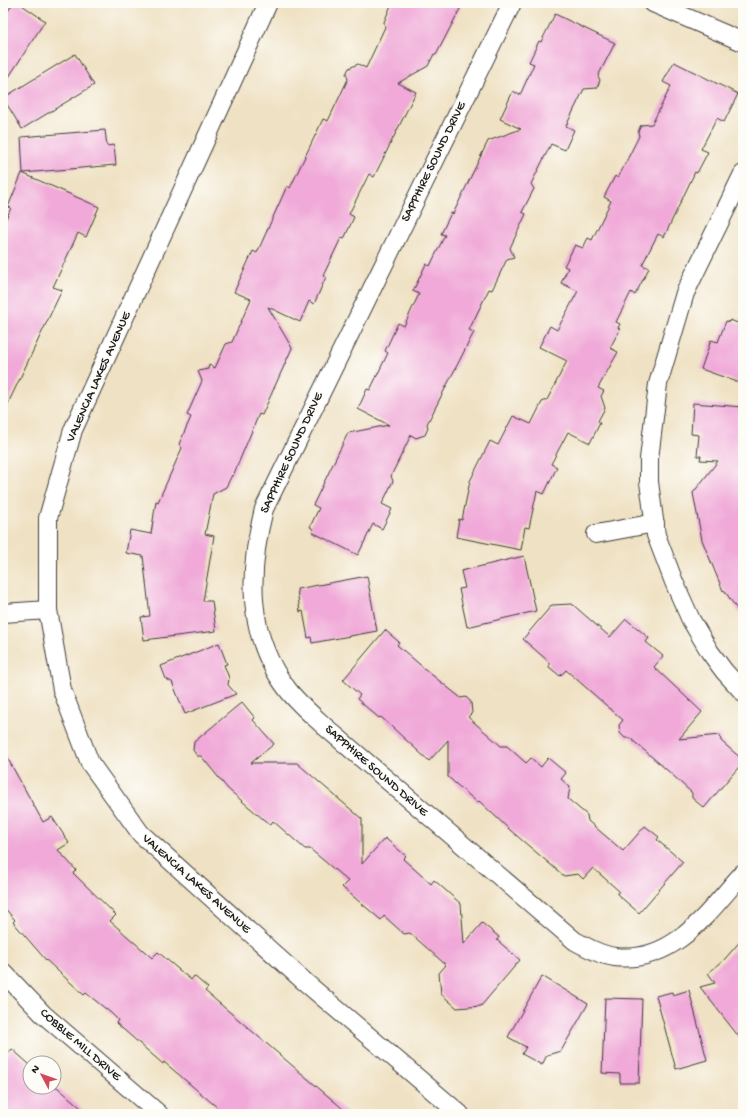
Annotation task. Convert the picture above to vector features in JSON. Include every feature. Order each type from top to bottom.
[{"type":"street","name":"VALENCIA LAKES AVENUE","points":[[268,3],[73,430],[48,518],[48,610],[62,690],[90,763],[141,834],[304,982],[460,1114]]},
{"type":"street","name":"SAPPHIRE SOUND DRIVE","points":[[512,3],[264,509],[253,564],[252,590],[263,643],[274,668],[288,690],[323,725],[575,941],[593,950],[615,957],[635,957],[653,953],[675,943],[697,925],[743,873]]},
{"type":"street","points":[[652,3],[743,42]]},
{"type":"street","points":[[743,174],[685,293],[658,384],[649,459],[649,482],[656,535],[691,620],[724,672],[743,692]]},
{"type":"street","points":[[596,534],[655,523]]},
{"type":"street","points":[[3,613],[48,610]]},
{"type":"street","name":"COBBLE MILL DRIVE","points":[[3,972],[43,1014],[159,1114]]},
{"type":"building","points":[[13,3],[19,3],[45,21],[3,86],[3,19]]},
{"type":"building","points":[[392,3],[463,3],[436,55],[434,54],[428,66],[398,83],[416,92],[374,177],[369,174],[349,214],[354,217],[344,239],[341,238],[323,276],[326,277],[314,304],[309,301],[300,322],[268,307],[292,348],[262,415],[259,414],[233,476],[232,475],[226,487],[213,494],[205,534],[214,536],[203,601],[212,601],[216,631],[144,640],[141,617],[150,616],[143,556],[126,553],[130,530],[151,534],[156,501],[158,502],[182,448],[179,444],[191,417],[187,415],[202,381],[198,371],[208,369],[209,365],[215,368],[226,344],[232,342],[251,299],[234,292],[253,251],[257,253],[287,186],[290,188],[323,119],[328,121],[348,79],[346,74],[349,68],[358,64],[366,68],[385,27],[384,22]]},
{"type":"building","points":[[555,14],[615,43],[598,76],[600,80],[597,88],[584,89],[566,126],[574,130],[565,150],[551,144],[531,184],[534,189],[522,212],[526,214],[510,248],[514,257],[507,259],[492,290],[489,289],[469,330],[474,332],[427,424],[428,428],[425,435],[416,438],[411,435],[391,476],[393,481],[382,504],[392,509],[382,529],[373,524],[358,555],[312,532],[313,529],[310,527],[319,508],[313,505],[348,433],[389,425],[358,409],[367,389],[370,390],[388,353],[385,351],[398,323],[404,326],[419,294],[413,291],[426,264],[430,266],[445,235],[441,234],[451,213],[453,214],[488,141],[521,129],[500,119],[513,91],[520,95],[534,64],[529,62],[539,41],[541,42]]},
{"type":"building","points":[[75,54],[94,85],[22,129],[3,98]]},
{"type":"building","points":[[674,62],[738,94],[724,122],[717,118],[701,149],[708,152],[697,173],[695,172],[664,237],[658,234],[642,265],[649,268],[635,295],[631,292],[616,322],[620,324],[618,328],[620,329],[610,348],[618,352],[598,388],[604,391],[601,396],[605,408],[598,421],[600,423],[590,443],[568,432],[551,464],[557,467],[544,494],[537,491],[529,528],[525,527],[521,550],[456,537],[459,519],[462,520],[470,481],[490,441],[498,445],[513,416],[531,424],[542,402],[547,400],[567,361],[539,347],[550,326],[557,330],[578,291],[561,283],[568,268],[564,266],[575,245],[583,248],[588,238],[592,240],[611,201],[604,197],[615,176],[618,178],[639,136],[638,132],[641,125],[652,124],[671,86],[663,82]]},
{"type":"building","points":[[105,130],[107,146],[114,145],[116,165],[23,173],[21,137]]},
{"type":"building","points":[[22,173],[99,207],[86,237],[78,233],[53,287],[62,290],[3,414],[3,225],[11,208],[8,207]]},
{"type":"building","points":[[730,320],[743,325],[743,384],[701,369],[711,340],[718,342],[726,321],[729,322]]},
{"type":"building","points":[[693,403],[743,407],[743,618],[724,590],[723,591],[702,540],[693,493],[718,461],[700,460],[701,456],[697,456],[699,435],[691,434]]},
{"type":"building","points":[[524,556],[536,611],[467,627],[459,589],[465,588],[461,571]]},
{"type":"building","points":[[367,576],[377,631],[312,643],[311,637],[308,638],[303,611],[300,612],[297,589]]},
{"type":"building","points":[[572,604],[610,637],[626,619],[649,638],[646,642],[663,656],[654,667],[702,712],[679,739],[720,735],[721,741],[743,760],[743,762],[704,808],[692,798],[692,793],[667,770],[630,738],[625,738],[620,733],[619,725],[623,720],[566,670],[560,676],[549,667],[549,662],[523,639],[552,605]]},
{"type":"building","points":[[385,630],[399,642],[397,645],[432,675],[461,698],[466,697],[471,702],[472,713],[468,717],[501,746],[507,746],[526,763],[531,758],[541,767],[548,758],[566,773],[561,779],[570,787],[568,799],[587,815],[588,821],[623,851],[645,826],[659,837],[657,840],[683,862],[639,913],[617,894],[619,891],[593,868],[583,879],[578,874],[564,876],[510,830],[479,801],[478,803],[448,777],[448,740],[429,761],[381,717],[379,718],[357,699],[360,695],[343,680]]},
{"type":"building","points":[[219,643],[227,664],[224,665],[229,678],[228,685],[236,694],[185,714],[172,682],[166,679],[161,666]]},
{"type":"building","points":[[242,702],[255,718],[253,720],[274,744],[251,763],[297,763],[362,819],[362,864],[385,838],[406,856],[403,859],[431,884],[434,880],[461,904],[464,944],[482,923],[499,937],[497,940],[520,960],[481,1006],[457,1008],[441,994],[439,973],[446,965],[410,933],[404,934],[384,916],[381,920],[342,887],[348,881],[310,849],[305,849],[273,821],[270,825],[228,789],[201,756],[197,756],[193,750],[194,742]]},
{"type":"building","points":[[3,750],[43,822],[52,817],[69,843],[58,850],[76,870],[73,873],[116,915],[110,921],[152,958],[158,952],[191,980],[194,976],[208,988],[205,991],[349,1114],[225,1114],[164,1062],[163,1064],[116,1023],[118,1020],[111,1013],[86,993],[84,995],[45,959],[13,922],[15,920],[3,906]]},
{"type":"building","points":[[743,938],[743,1042],[700,987],[715,983],[708,973],[723,961]]},
{"type":"building","points":[[542,976],[588,1004],[561,1051],[547,1055],[542,1065],[522,1054],[526,1047],[508,1037]]},
{"type":"building","points":[[689,990],[707,1060],[676,1069],[656,996],[672,992],[673,995]]},
{"type":"building","points":[[605,998],[642,999],[639,1083],[620,1083],[620,1074],[602,1073]]},
{"type":"building","points":[[12,1049],[22,1058],[22,1095],[62,1095],[62,1091],[88,1114],[3,1114],[3,1060]]}]
